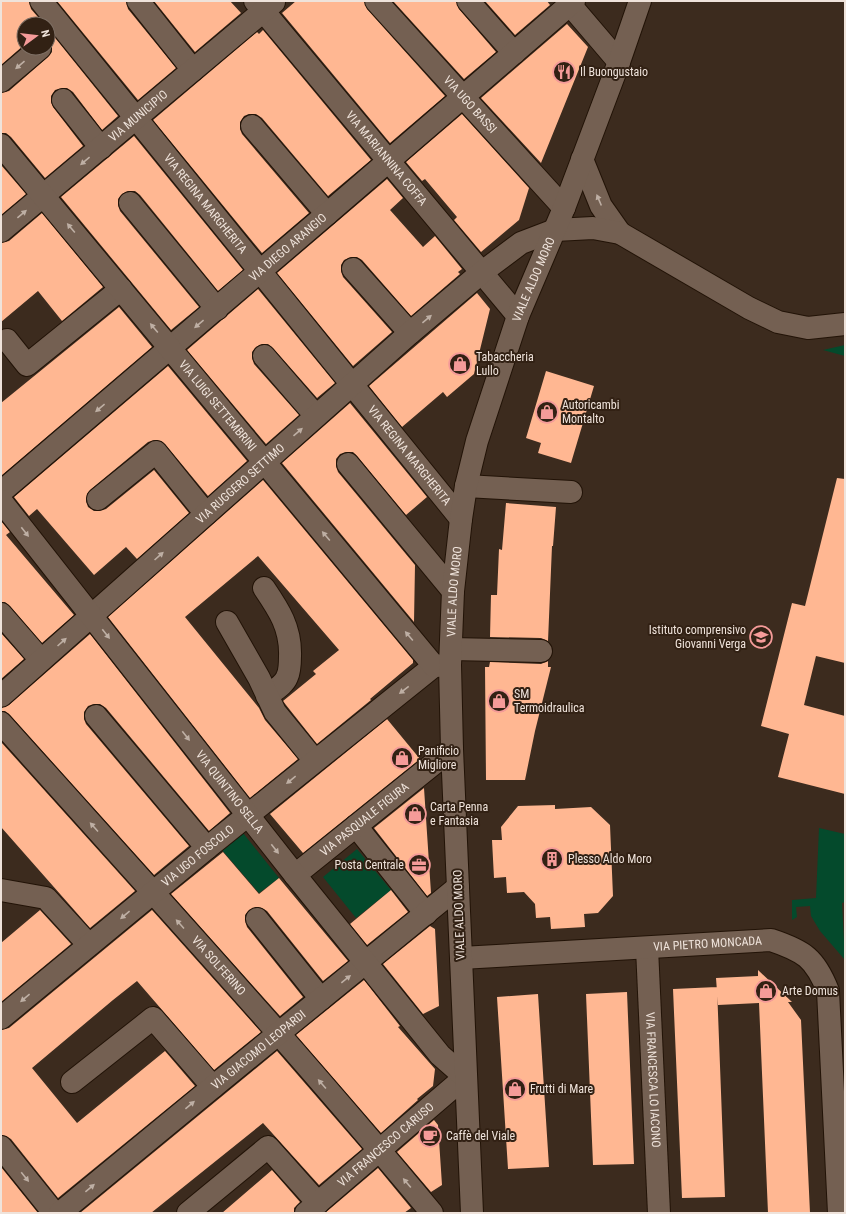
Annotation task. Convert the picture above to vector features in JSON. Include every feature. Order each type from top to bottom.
[{"type":"street","name":"VIA REGINA MARGHERITA","points":[[41,1],[47,16]]},
{"type":"street","points":[[138,1],[193,70]]},
{"type":"street","name":"VIA UGO BASSI","points":[[376,1],[564,208]]},
{"type":"street","points":[[468,1],[514,53]]},
{"type":"street","name":"VIALE ALDO MORO","points":[[472,1213],[452,749],[445,660],[461,519],[466,486],[477,441],[518,316],[564,208],[620,62],[640,1]]},
{"type":"street","points":[[570,2],[620,62]]},
{"type":"street","name":"VIA DIEGO ARANGIO","points":[[1,492],[389,161],[514,53],[570,2]]},
{"type":"street","name":"VIA MUNICIPIO","points":[[1,231],[193,70],[264,4]]},
{"type":"street","name":"VIA MARIANNINA COFFA","points":[[264,4],[389,161],[518,316]]},
{"type":"street","name":"VIA REGINA MARGHERITA","points":[[56,36],[137,118],[461,519]]},
{"type":"street","points":[[1,81],[31,56]]},
{"type":"street","points":[[63,100],[101,148]]},
{"type":"street","points":[[252,126],[327,214]]},
{"type":"street","name":"VIA LUIGI SETTEMBRINI","points":[[1,145],[265,461],[445,660]]},
{"type":"street","points":[[582,159],[601,206],[620,233],[749,308],[778,322],[808,328],[845,324]]},
{"type":"street","points":[[130,203],[217,309]]},
{"type":"street","name":"VIA RUGGERO SETTIMO","points":[[1,696],[352,384],[481,273],[522,243],[555,230],[593,228],[620,233]]},
{"type":"street","points":[[353,269],[410,333]]},
{"type":"street","points":[[7,340],[27,365],[121,289]]},
{"type":"street","points":[[264,356],[316,416]]},
{"type":"street","points":[[98,499],[156,452],[206,514]]},
{"type":"street","points":[[348,464],[453,591]]},
{"type":"street","points":[[466,486],[571,492]]},
{"type":"street","name":"VIA QUINTINO SELLA","points":[[1,501],[295,875],[440,1055],[465,1077]]},
{"type":"street","points":[[264,588],[275,604],[287,628],[290,644],[288,677],[281,685],[267,696]]},
{"type":"street","points":[[1,614],[41,660]]},
{"type":"street","points":[[227,622],[259,678],[275,712],[314,761]]},
{"type":"street","points":[[445,660],[541,651]]},
{"type":"street","name":"VIA UGO FOSCOLO","points":[[1,1018],[314,761],[445,660]]},
{"type":"street","points":[[96,716],[207,848]]},
{"type":"street","name":"VIA SOLFERINO","points":[[1,723],[278,1034],[432,1213]]},
{"type":"street","name":"VIA PASQUALE FIGURA","points":[[295,875],[452,749]]},
{"type":"street","points":[[356,826],[426,914]]},
{"type":"street","name":"VIA GIACOMO LEOPARDI","points":[[60,1213],[458,887]]},
{"type":"street","points":[[1,890],[46,898],[89,945]]},
{"type":"street","points":[[257,919],[321,999]]},
{"type":"street","name":"VIA PIETRO MONCADA","points":[[461,958],[771,940],[792,947],[809,958],[822,976],[837,990],[841,1169],[839,1213]]},
{"type":"street","name":"VIA FRANCESCA LO IACONO","points":[[647,948],[659,1213]]},
{"type":"street","points":[[72,1082],[153,1018],[213,1087]]},
{"type":"street","name":"VIA FRANCESCO CARUSO","points":[[312,1208],[465,1077]]},
{"type":"street","points":[[1,1147],[54,1213]]},
{"type":"street","points":[[188,1213],[268,1147],[312,1208]]},
{"type":"green space","points":[[845,345],[845,356],[823,350]]},
{"type":"green space","points":[[819,828],[845,834],[845,902],[842,903],[845,960],[820,931],[811,916],[810,906],[796,907],[797,917],[792,920],[792,900],[816,898]]},
{"type":"green space","points":[[243,833],[279,878],[259,893],[222,850]]},
{"type":"green space","points":[[357,849],[391,890],[356,918],[323,877]]},
{"type":"building","points":[[1,1],[29,1],[31,9],[37,16],[16,16],[16,52],[1,65]]},
{"type":"building","points":[[57,1],[126,1],[128,9],[176,68],[138,100]]},
{"type":"building","points":[[154,1],[230,1],[241,13],[195,52]]},
{"type":"building","points":[[296,1],[364,1],[367,9],[445,96],[390,143],[282,13]]},
{"type":"building","points":[[393,1],[456,1],[459,9],[496,52],[464,79]]},
{"type":"building","points":[[485,1],[547,1],[550,5],[515,35]]},
{"type":"building","points":[[567,24],[588,47],[541,163],[481,98]]},
{"type":"building","points":[[263,30],[371,160],[328,196],[262,118],[256,114],[244,116],[240,122],[242,134],[309,213],[262,253],[153,120],[257,32],[259,34]]},
{"type":"building","points":[[56,39],[118,116],[102,130],[73,92],[67,88],[55,90],[51,96],[53,107],[83,146],[45,178],[11,137],[6,133],[1,133],[1,93],[9,91],[48,57],[56,56]]},
{"type":"building","points":[[462,114],[529,188],[519,220],[481,252],[454,220],[457,217],[425,179],[422,181],[406,162]]},
{"type":"building","points":[[134,136],[243,270],[218,291],[140,195],[135,191],[128,191],[122,194],[118,199],[120,211],[199,307],[171,330],[61,197]]},
{"type":"building","points":[[1,165],[26,194],[1,215]]},
{"type":"building","points":[[387,179],[403,198],[390,210],[423,247],[435,236],[462,269],[458,272],[460,274],[411,316],[362,260],[357,257],[351,257],[344,260],[341,265],[343,277],[392,332],[353,366],[277,273]]},
{"type":"building","points":[[42,213],[103,287],[62,321],[38,291],[1,322],[1,243],[9,241]]},
{"type":"building","points":[[258,289],[335,383],[317,398],[273,348],[268,344],[262,344],[256,347],[252,352],[254,364],[299,415],[266,444],[187,350]]},
{"type":"building","points":[[477,293],[490,309],[474,374],[447,397],[443,392],[402,427],[369,386]]},
{"type":"building","points":[[119,307],[152,347],[1,476],[1,403]]},
{"type":"building","points":[[168,366],[247,461],[208,496],[165,444],[161,441],[154,440],[148,442],[90,490],[87,494],[86,501],[88,507],[94,511],[106,509],[154,470],[189,513],[137,559],[126,547],[94,575],[37,509],[29,516],[14,497]]},
{"type":"building","points":[[546,371],[594,386],[571,463],[538,453],[541,443],[526,438]]},
{"type":"building","points":[[350,403],[427,497],[406,515],[353,452],[340,454],[336,459],[338,472],[415,565],[414,622],[282,463]]},
{"type":"building","points":[[837,478],[845,479],[845,663],[816,656],[804,705],[845,716],[845,794],[778,777],[789,734],[761,726],[792,603],[805,606]]},
{"type":"building","points":[[263,480],[413,660],[413,663],[317,744],[283,701],[316,674],[313,671],[339,650],[258,556],[185,617],[259,708],[265,720],[298,759],[250,798],[108,617]]},
{"type":"building","points":[[506,503],[556,507],[552,546],[548,641],[541,638],[490,637],[491,595],[497,595],[499,549],[502,550]]},
{"type":"building","points":[[1,521],[10,532],[6,535],[74,615],[42,643],[10,606],[5,602],[1,602]]},
{"type":"building","points":[[1,633],[24,659],[1,679]]},
{"type":"building","points":[[90,634],[230,813],[209,831],[106,708],[100,704],[88,706],[84,712],[86,724],[189,846],[154,875],[10,715],[5,711],[1,711],[1,708],[9,705]]},
{"type":"building","points":[[548,661],[548,667],[551,667],[535,731],[525,780],[486,780],[485,667],[489,667],[490,662],[541,664]]},
{"type":"building","points":[[387,719],[420,759],[303,853],[270,814]]},
{"type":"building","points":[[1,742],[135,891],[90,928],[1,827]]},
{"type":"building","points":[[424,788],[431,893],[427,896],[374,828]]},
{"type":"building","name":"Plesso Aldo Moro","points":[[555,805],[555,809],[591,807],[610,825],[613,896],[598,913],[584,914],[585,927],[551,929],[550,917],[536,918],[535,904],[524,892],[507,893],[506,877],[494,878],[492,840],[502,840],[501,827],[518,806]]},
{"type":"building","points":[[223,852],[259,894],[279,878],[348,961],[323,981],[267,911],[256,907],[249,910],[245,915],[247,927],[303,997],[280,1016],[171,894]]},
{"type":"building","points":[[391,890],[408,912],[367,945],[350,924]]},
{"type":"building","points":[[40,910],[71,944],[1,1002],[1,943]]},
{"type":"building","points":[[152,910],[261,1032],[214,1070],[137,981],[113,1000],[32,1068],[77,1123],[165,1051],[195,1086],[58,1198],[11,1139],[1,1135],[1,1030],[9,1028]]},
{"type":"building","points":[[430,926],[435,929],[439,1006],[423,1014],[383,964]]},
{"type":"building","points":[[758,970],[792,1002],[788,1002],[801,1020],[810,1213],[768,1213],[759,1003],[718,1005],[716,978],[758,976]]},
{"type":"building","points":[[364,980],[400,1026],[398,1027],[435,1069],[433,1086],[381,1133],[296,1035]]},
{"type":"building","points":[[717,987],[725,1197],[682,1198],[673,989]]},
{"type":"building","points":[[627,992],[634,1164],[593,1165],[586,994]]},
{"type":"building","points":[[538,994],[549,1167],[508,1169],[497,997]]},
{"type":"building","points":[[277,1051],[362,1149],[319,1185],[263,1123],[151,1213],[80,1213]]},
{"type":"building","points":[[434,1120],[438,1125],[442,1185],[431,1192],[397,1152]]},
{"type":"building","points":[[1,1167],[38,1213],[1,1213]]},
{"type":"building","points":[[378,1168],[411,1208],[404,1213],[325,1213]]},
{"type":"building","points":[[272,1170],[300,1202],[294,1208],[294,1213],[222,1213]]},
{"type":"place","name":"Il Buongustaio","points":[[564,72]]},
{"type":"place","name":"Tabaccheria Lullo","points":[[460,364]]},
{"type":"place","name":"Autoricambi Montalto","points":[[547,412]]},
{"type":"place","name":"Istituto comprensivo Giovanni Verga","points":[[761,637]]},
{"type":"place","name":"SM Termoidraulica","points":[[499,701]]},
{"type":"place","name":"Panificio Migliore","points":[[402,758]]},
{"type":"place","name":"Carta Penna e Fantasia","points":[[415,814]]},
{"type":"place","name":"Plesso Aldo Moro","points":[[552,859]]},
{"type":"place","name":"Posta Centrale","points":[[419,865]]},
{"type":"place","name":"Arte Domus","points":[[766,991]]},
{"type":"place","name":"Frutti di Mare","points":[[515,1089]]},
{"type":"place","name":"Caffè del Viale","points":[[430,1136]]}]
